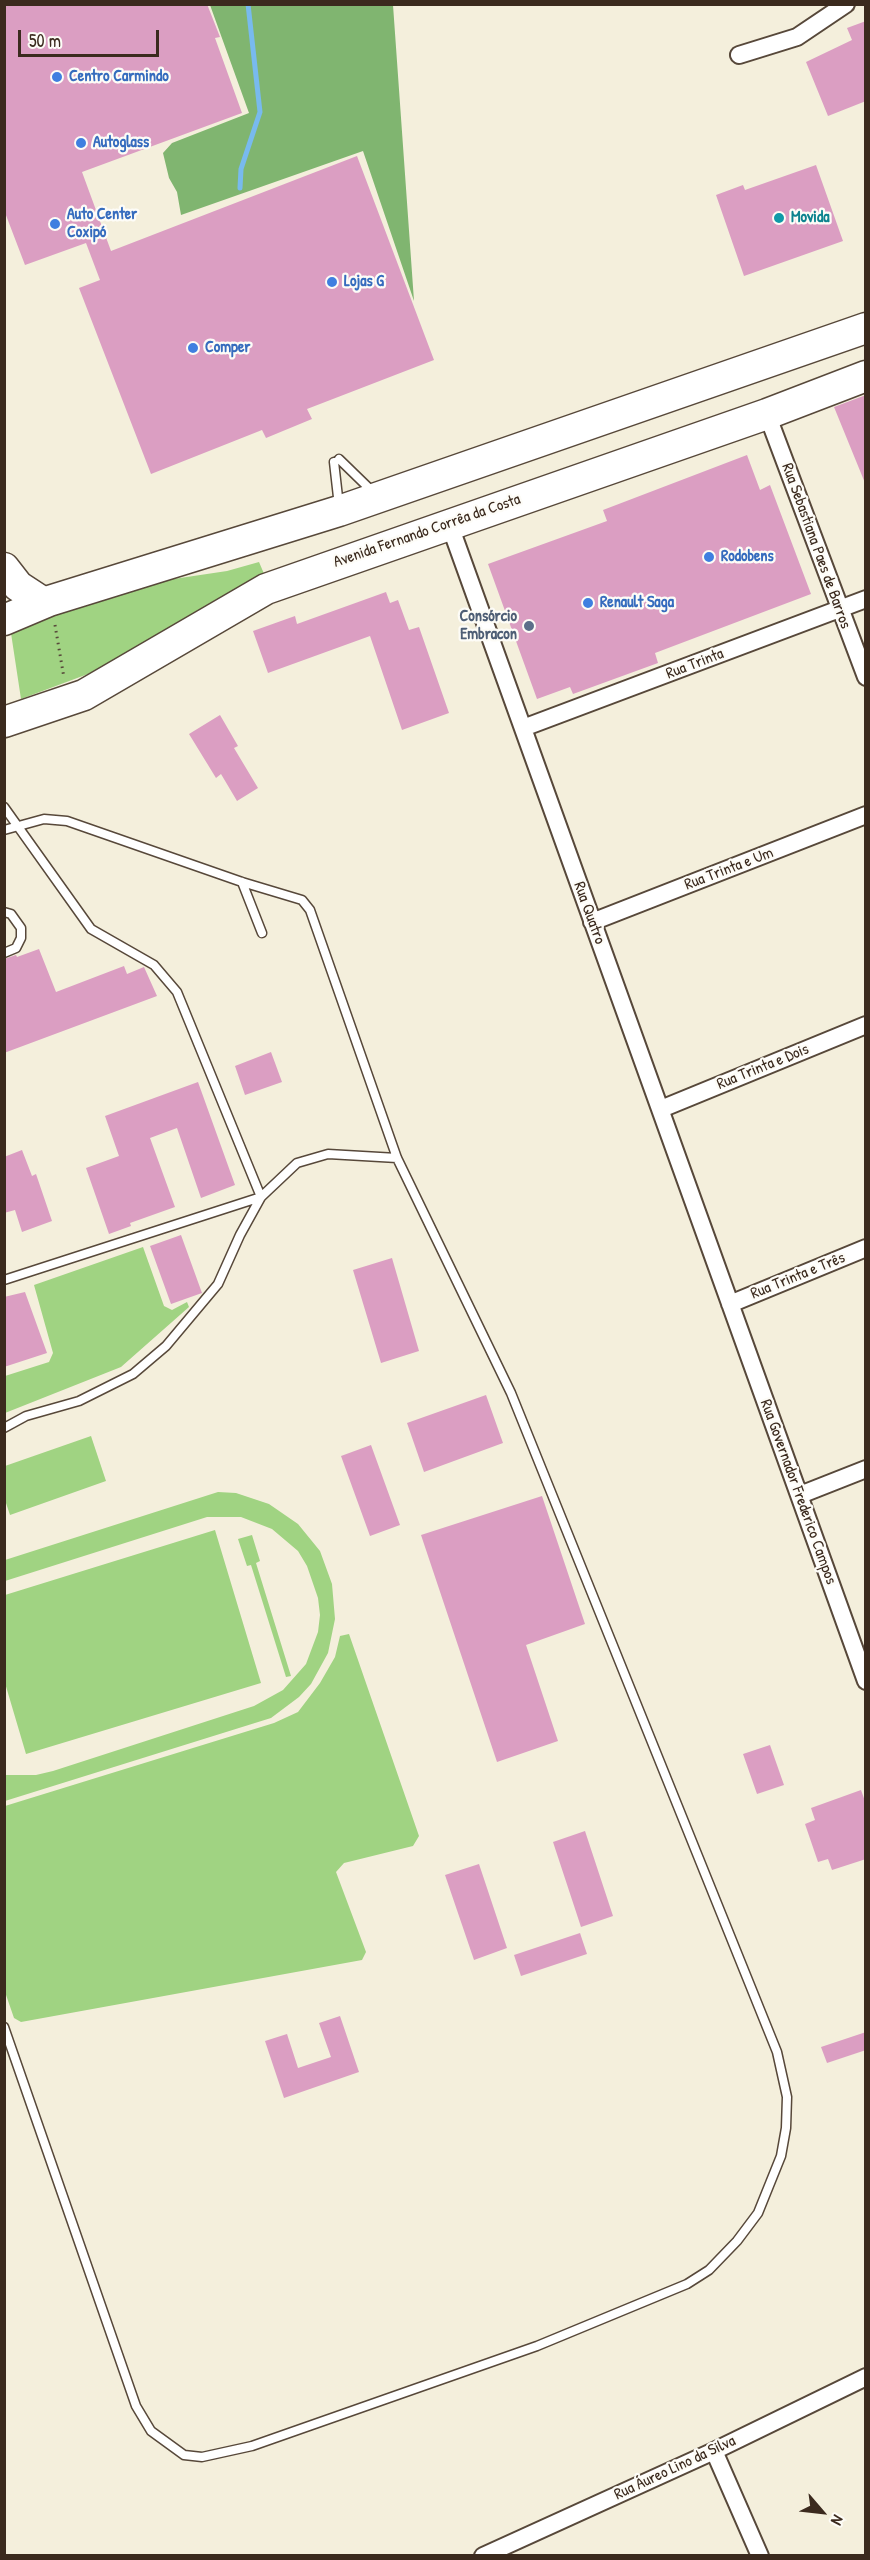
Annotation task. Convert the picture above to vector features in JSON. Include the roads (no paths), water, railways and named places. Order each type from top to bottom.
[{"type":"highway","points":[[4,620],[49,613],[866,328]]},
{"type":"highway","name":"Avenida Fernando Corrêa da Costa","points":[[4,722],[84,695],[266,589],[449,523],[767,414],[866,376]]},
{"type":"highway","points":[[4,568],[18,586],[49,613]]},
{"type":"street","points":[[739,55],[797,37],[846,4]]},
{"type":"street","name":"Rua Sebastiana Paes de Barros","points":[[767,414],[866,677]]},
{"type":"street","name":"Rua Quatro","points":[[449,523],[730,1304]]},
{"type":"street","name":"Rua Trinta","points":[[524,728],[840,610],[866,598]]},
{"type":"street","name":"Rua Trinta e Um","points":[[592,922],[866,815]]},
{"type":"street","name":"Rua Trinta e Dois","points":[[661,1110],[866,1025]]},
{"type":"street","name":"Rua Trinta e Três","points":[[730,1304],[866,1248]]},
{"type":"street","name":"Rua Governador Frederico Campos","points":[[730,1304],[866,1681]]},
{"type":"street","points":[[800,1496],[866,1469]]},
{"type":"street","name":"Rua Áureo Lino da Silva","points":[[483,2556],[714,2451],[866,2377]]},
{"type":"street","points":[[714,2451],[760,2556]]},
{"type":"lane","points":[[339,511],[336,461],[379,497]]},
{"type":"lane","points":[[4,807],[91,929],[154,965],[177,992],[261,1197]]},
{"type":"lane","points":[[4,830],[44,819],[67,821],[242,882],[302,900],[310,910],[397,1158],[511,1393],[777,2052],[787,2097],[782,2156],[758,2213],[737,2241],[709,2270],[687,2284],[537,2346],[252,2446],[202,2457],[184,2455],[151,2431],[136,2406],[4,2027]]},
{"type":"lane","points":[[242,882],[262,933]]},
{"type":"lane","points":[[4,912],[11,914],[21,928],[21,938],[16,948],[4,953]]},
{"type":"lane","points":[[4,1428],[26,1416],[79,1401],[133,1374],[166,1346],[218,1284],[240,1235],[261,1197],[297,1163],[328,1154],[397,1158]]},
{"type":"lane","points":[[4,1280],[261,1197]]},
{"type":"waterway","points":[[240,188],[241,169],[260,112],[248,4]]},
{"type":"place","name":"Centro Carmindo","points":[[57,77]]},
{"type":"place","name":"Autoglass","points":[[81,143]]},
{"type":"place","name":"Movida","points":[[779,218]]},
{"type":"place","name":"Auto Center Coxipó","points":[[55,224]]},
{"type":"place","name":"Lojas G","points":[[332,282]]},
{"type":"place","name":"Comper","points":[[193,348]]},
{"type":"place","name":"Rodobens","points":[[709,557]]},
{"type":"place","name":"Renault Saga","points":[[588,603]]},
{"type":"place","name":"Consórcio Embracon","points":[[529,626]]}]
